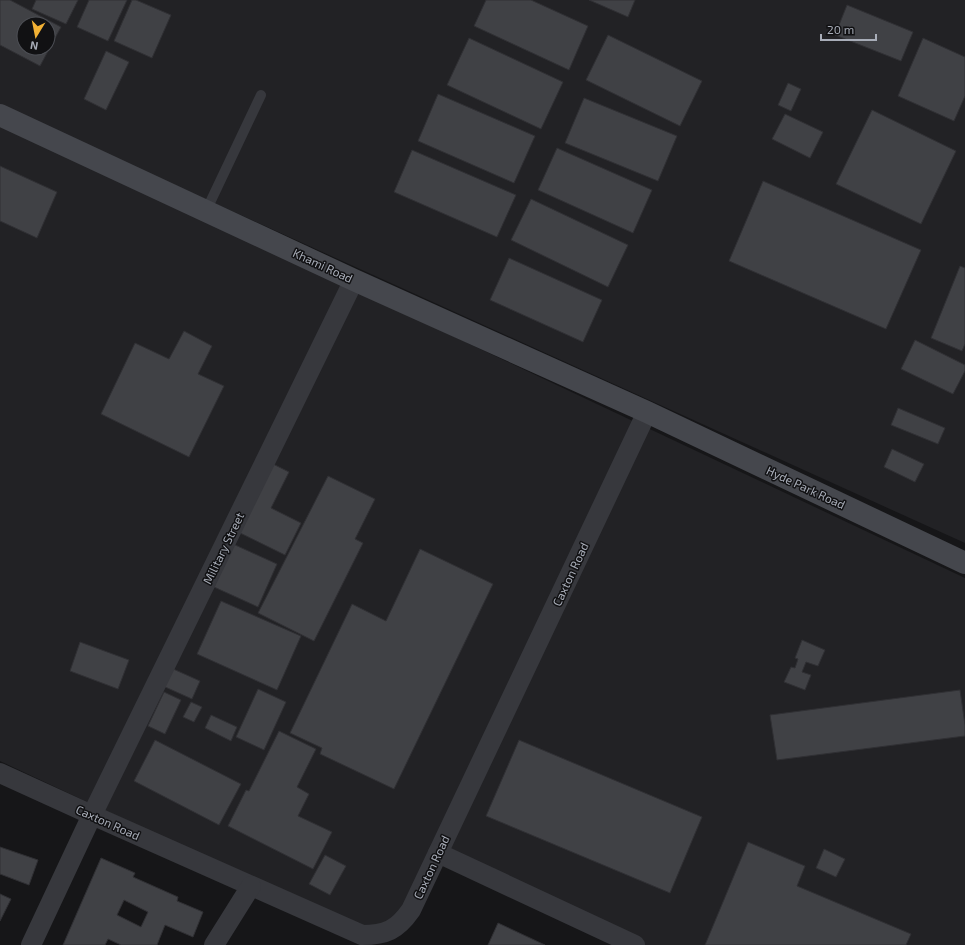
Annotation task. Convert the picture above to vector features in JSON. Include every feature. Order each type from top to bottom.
[{"type":"street","name":"Khami Road","points":[[0,115],[354,280],[646,412]]},
{"type":"street","name":"Military Street","points":[[31,945],[92,815],[354,280]]},
{"type":"street","name":"Hyde Park Road","points":[[646,412],[965,563]]},
{"type":"street","name":"Caxton Road","points":[[0,773],[362,935],[377,935],[390,931],[404,921],[411,910],[646,412]]},
{"type":"street","points":[[438,853],[635,945]]},
{"type":"street","points":[[214,945],[251,886]]},
{"type":"lane","points":[[206,211],[261,95]]},
{"type":"shaded area","points":[[0,0],[965,0],[965,543],[0,106]]},
{"type":"shaded area","points":[[0,122],[965,578],[965,945],[638,945],[435,849],[402,918],[362,931],[0,761]]},
{"type":"building","points":[[0,0],[10,0],[40,16],[16,16],[16,53],[0,45]]},
{"type":"building","points":[[36,0],[78,0],[66,24],[56,20],[56,16],[48,16],[32,9]]},
{"type":"building","points":[[89,0],[127,0],[108,41],[77,27]]},
{"type":"building","points":[[132,0],[136,0],[171,15],[152,58],[114,41]]},
{"type":"building","points":[[486,0],[531,0],[588,26],[569,70],[474,26]]},
{"type":"building","points":[[589,0],[635,0],[628,17]]},
{"type":"building","points":[[847,5],[913,32],[901,61],[835,35]]},
{"type":"building","points":[[56,24],[61,27],[56,36]]},
{"type":"building","points":[[608,35],[702,81],[680,126],[586,80]]},
{"type":"building","points":[[469,38],[563,82],[541,129],[447,85]]},
{"type":"building","points":[[923,38],[965,57],[965,96],[954,121],[898,96]]},
{"type":"building","points":[[106,51],[129,62],[106,110],[84,99]]},
{"type":"building","points":[[21,56],[45,56],[40,66]]},
{"type":"building","points":[[788,83],[801,89],[791,111],[778,105]]},
{"type":"building","points":[[438,94],[535,136],[514,183],[418,141]]},
{"type":"building","points":[[584,98],[677,136],[658,181],[565,143]]},
{"type":"building","points":[[872,110],[956,151],[921,224],[836,184]]},
{"type":"building","points":[[785,114],[823,132],[810,158],[772,139]]},
{"type":"building","points":[[557,148],[652,190],[633,233],[538,190]]},
{"type":"building","points":[[412,150],[516,195],[497,237],[394,192]]},
{"type":"building","points":[[0,166],[57,192],[37,238],[0,221]]},
{"type":"building","points":[[763,181],[921,250],[886,329],[729,261]]},
{"type":"building","points":[[531,199],[628,245],[608,287],[511,240]]},
{"type":"building","points":[[509,258],[602,300],[583,342],[490,300]]},
{"type":"building","points":[[960,266],[965,268],[965,344],[962,351],[931,338]]},
{"type":"building","points":[[184,331],[212,346],[198,374],[224,386],[189,457],[101,414],[135,343],[169,359]]},
{"type":"building","points":[[915,340],[965,365],[965,371],[953,394],[901,369]]},
{"type":"building","points":[[898,408],[945,428],[938,444],[891,425]]},
{"type":"building","points":[[892,449],[924,464],[915,482],[884,467]]},
{"type":"building","points":[[271,463],[289,472],[271,508],[301,523],[285,555],[236,531]]},
{"type":"building","points":[[328,476],[375,499],[355,539],[363,543],[314,641],[258,613]]},
{"type":"building","points":[[233,544],[277,564],[258,607],[214,587]]},
{"type":"building","points":[[420,549],[493,584],[394,789],[320,754],[322,748],[290,733],[352,604],[386,621]]},
{"type":"building","points":[[221,601],[301,636],[277,690],[197,654]]},
{"type":"building","points":[[802,640],[825,650],[818,666],[806,662],[802,672],[811,675],[805,690],[784,682],[791,667],[795,668],[798,659],[795,658]]},
{"type":"building","points":[[80,642],[129,660],[118,689],[70,671]]},
{"type":"building","points":[[171,668],[200,681],[192,699],[163,686]]},
{"type":"building","points":[[258,689],[286,702],[264,750],[236,737]]},
{"type":"building","points":[[960,690],[965,736],[777,760],[770,715]]},
{"type":"building","points":[[164,692],[181,700],[165,734],[148,726]]},
{"type":"building","points":[[191,702],[202,707],[194,722],[183,717]]},
{"type":"building","points":[[211,715],[237,727],[231,741],[205,728]]},
{"type":"building","points":[[279,731],[316,749],[297,787],[309,794],[298,816],[332,832],[313,869],[228,826],[246,790],[249,791]]},
{"type":"building","points":[[155,740],[241,784],[219,825],[134,781]]},
{"type":"building","points":[[519,740],[702,817],[670,893],[486,816]]},
{"type":"building","points":[[748,842],[805,866],[797,886],[911,934],[906,945],[705,945]]},
{"type":"building","points":[[0,847],[38,860],[29,885],[0,874]]},
{"type":"building","points":[[824,849],[845,859],[836,877],[816,868]]},
{"type":"building","points":[[325,855],[346,866],[330,895],[309,884]]},
{"type":"building","points":[[101,858],[135,873],[133,877],[178,897],[177,901],[203,912],[193,937],[165,925],[157,945],[121,945],[108,939],[105,945],[63,945]],"holes":[[[124,900],[148,912],[141,927],[117,915]]]},
{"type":"building","points":[[0,894],[11,899],[0,921]]},
{"type":"building","points":[[498,923],[545,945],[488,945]]}]
